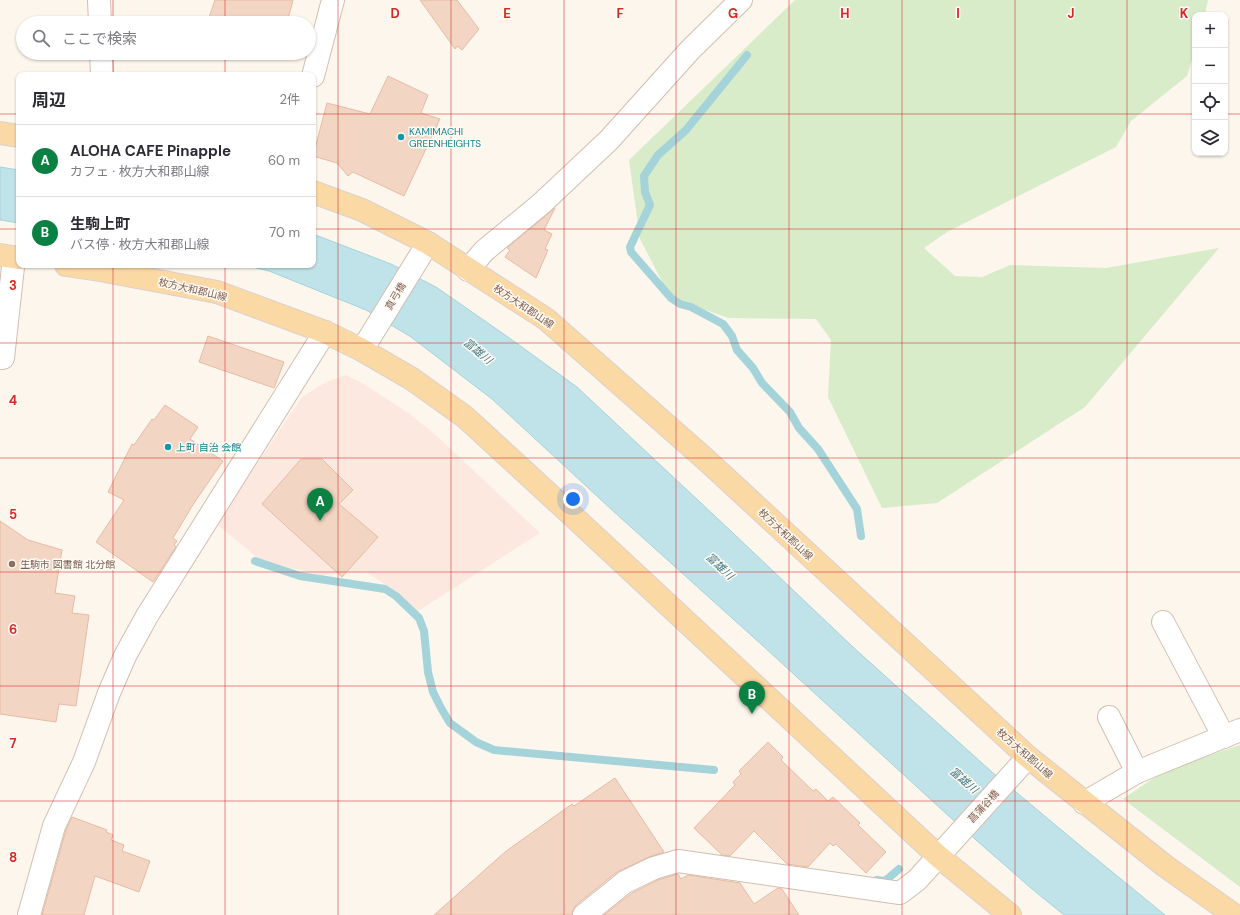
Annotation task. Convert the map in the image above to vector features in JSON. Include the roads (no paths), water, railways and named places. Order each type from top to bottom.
[{"type":"main road","points":[[0,133],[16,136]]},
{"type":"main road","name":"枚方大和郡山線","points":[[316,193],[362,210],[428,242],[468,270],[546,319],[704,458],[1028,757],[1164,866],[1234,915]]},
{"type":"main road","name":"枚方大和郡山線","points":[[86,268],[217,292],[325,332],[362,350],[412,379],[465,417],[938,856],[1010,915]]},
{"type":"street","points":[[99,0],[100,16]]},
{"type":"street","points":[[314,72],[333,0]]},
{"type":"street","points":[[468,270],[484,251],[541,204],[608,140],[690,50],[741,0]]},
{"type":"street","points":[[101,60],[102,72]]},
{"type":"street","name":"真弓橋","points":[[362,350],[428,242]]},
{"type":"street","points":[[0,358],[3,358],[11,257]]},
{"type":"street","points":[[29,915],[54,826],[84,762],[109,693],[125,656],[147,616],[325,332]]},
{"type":"street","points":[[1084,803],[1137,772],[1232,734],[1164,622]]},
{"type":"street","points":[[1109,717],[1137,772]]},
{"type":"street","name":"菖蒲谷橋","points":[[584,915],[625,882],[654,868],[678,861],[900,894],[917,880],[1028,757]]},
{"type":"water","points":[[0,167],[16,170],[16,223],[0,220]]},
{"type":"water","name":"富雄川","points":[[316,235],[391,264],[436,287],[508,337],[577,387],[854,648],[992,772],[1165,915],[1064,915],[952,819],[492,399],[411,337],[366,310],[269,271],[256,268],[316,268]]},
{"type":"waterway","points":[[747,55],[686,130],[658,155],[644,176],[645,192],[650,205],[630,247],[631,252],[671,298],[680,304],[691,307],[723,324],[732,336],[737,350],[753,368],[762,383],[790,412],[799,428],[818,449],[857,509],[861,536]]},
{"type":"waterway","points":[[255,561],[300,576],[385,589],[396,596],[419,618],[424,631],[428,672],[433,692],[441,708],[450,723],[476,742],[494,750],[714,770]]},
{"type":"waterway","points":[[877,880],[885,881],[899,869]]},
{"type":"place","name":"KAMIMACHI GREENHEIGHTS","points":[[401,137]]},
{"type":"place","name":"上町 自治 会館","points":[[168,447]]},
{"type":"place","name":"ALOHA CAFE Pinapple","points":[[320,521]]},
{"type":"place","name":"生駒市 図書館 北分館","points":[[12,564]]},
{"type":"place","name":"生駒上町","points":[[752,714]]}]
